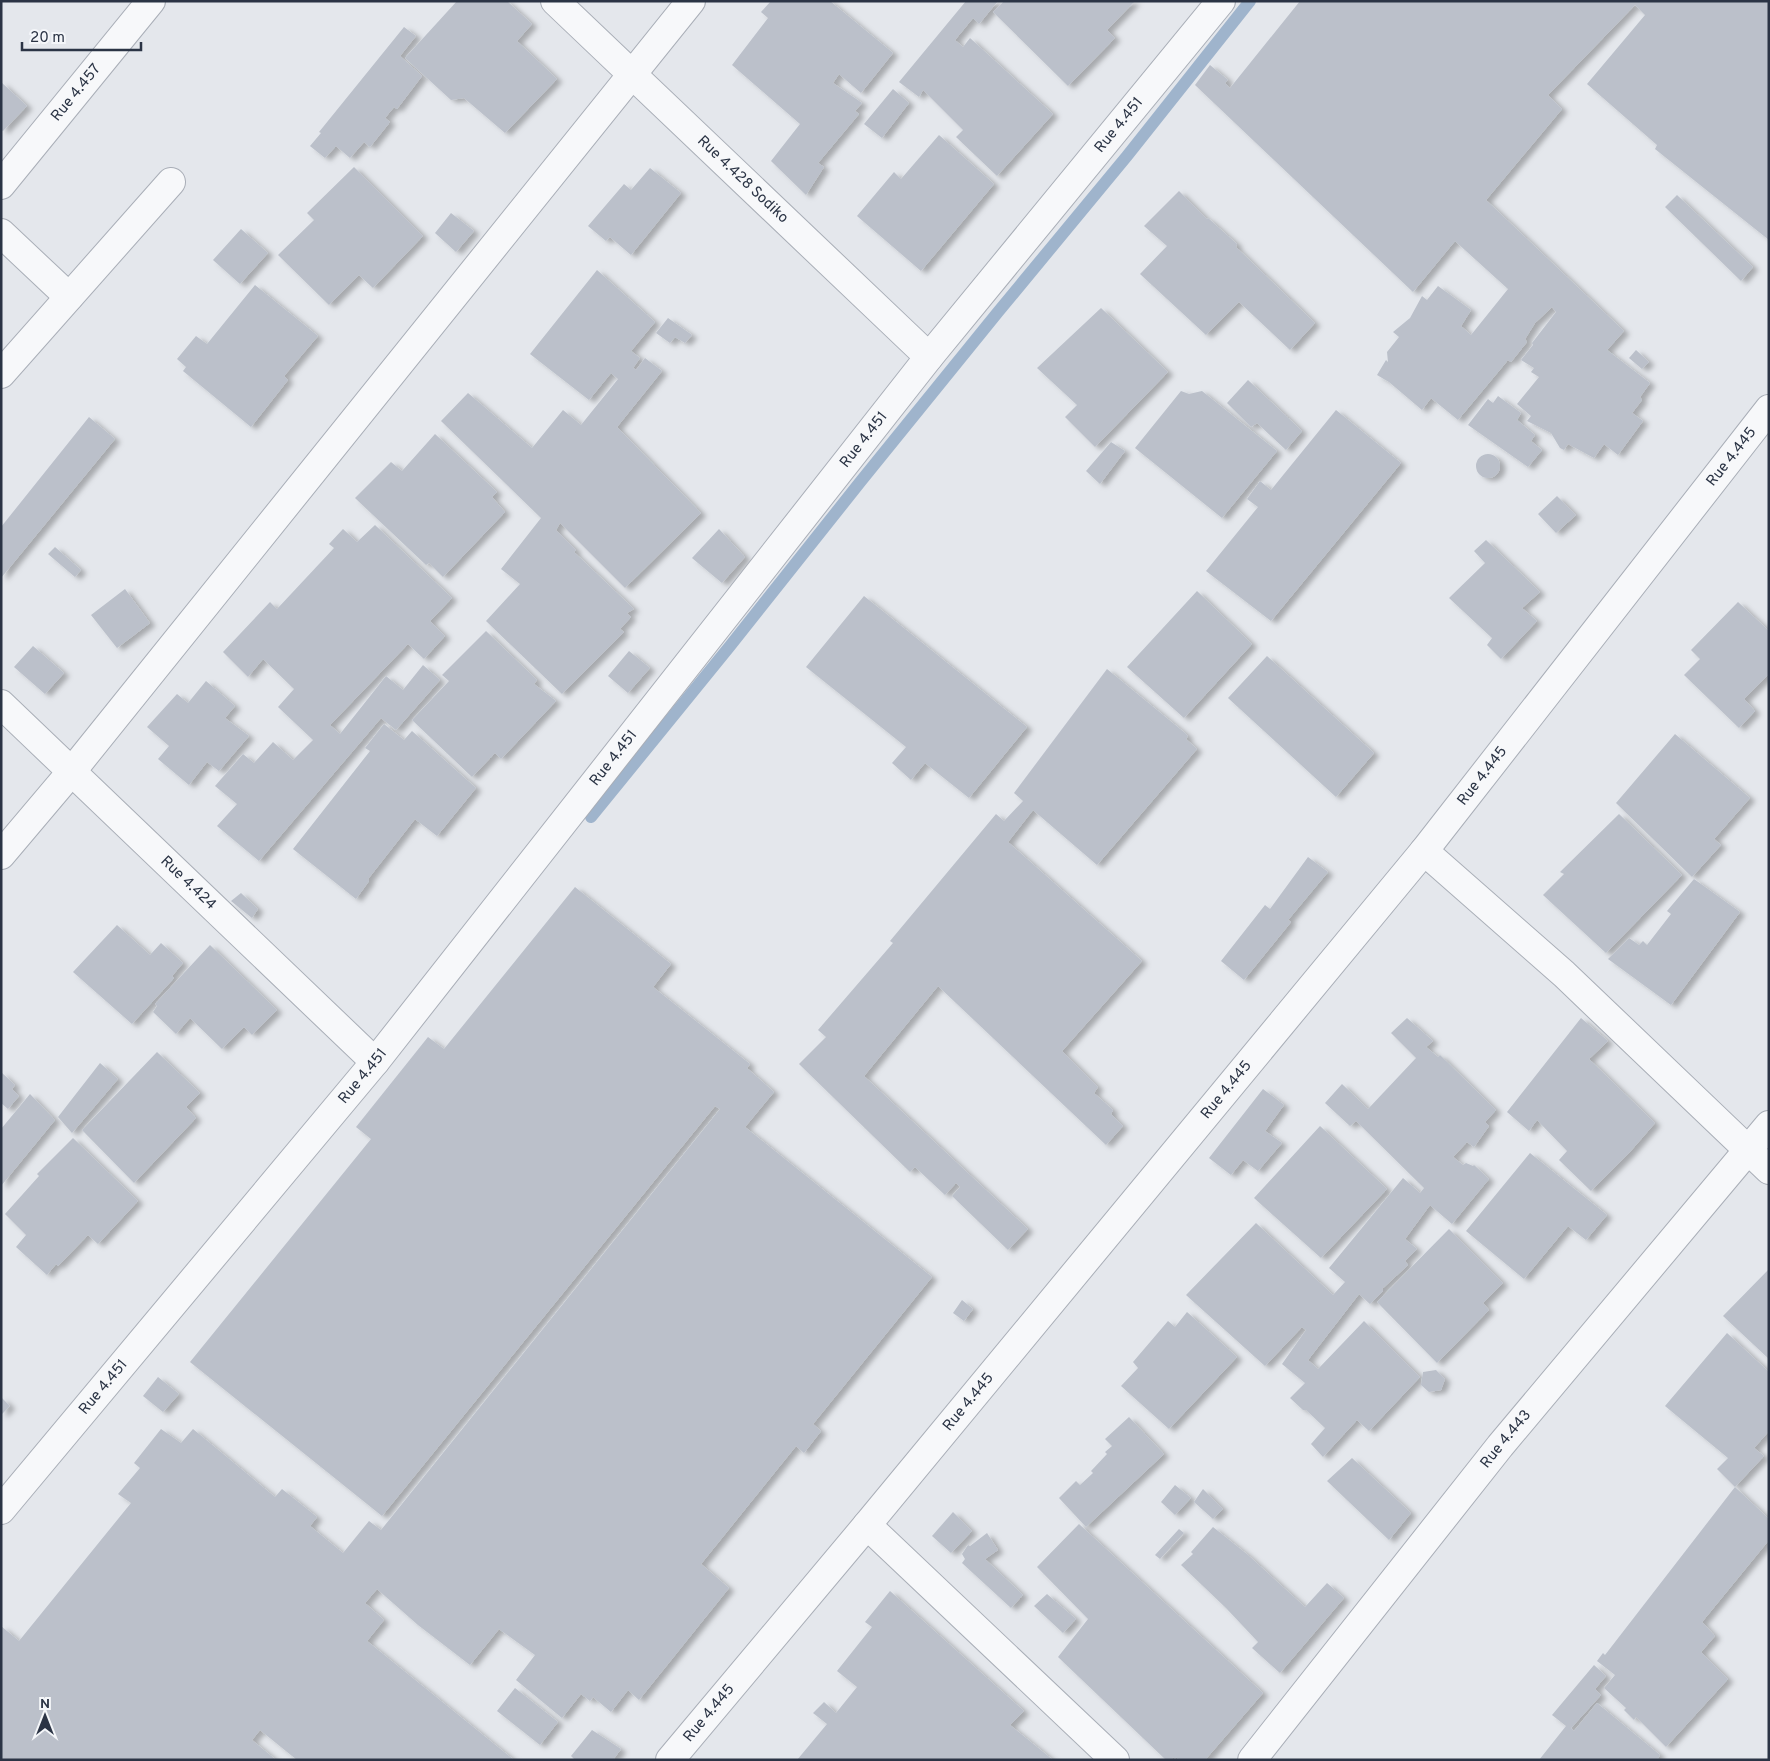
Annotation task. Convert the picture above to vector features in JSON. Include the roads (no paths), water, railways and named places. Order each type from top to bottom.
[{"type":"street","name":"Rue 4.457","points":[[1,185],[151,1]]},
{"type":"street","name":"Rue 4.428 Sodiko","points":[[555,1],[929,357]]},
{"type":"street","points":[[1,855],[72,771],[691,1]]},
{"type":"street","name":"Rue 4.451","points":[[1,1510],[375,1062],[929,357],[1222,1]]},
{"type":"street","points":[[1,374],[171,182]]},
{"type":"street","points":[[1,233],[69,297]]},
{"type":"street","name":"Rue 4.445","points":[[670,1760],[867,1525],[1424,851],[1769,409]]},
{"type":"street","name":"Rue 4.424","points":[[1,704],[375,1062]]},
{"type":"street","points":[[1424,851],[1564,974],[1769,1170]]},
{"type":"street","name":"Rue 4.443","points":[[1252,1760],[1500,1446],[1769,1125]]},
{"type":"street","points":[[867,1525],[1115,1760]]},
{"type":"waterway","points":[[591,817],[998,312],[1127,156],[1250,1]]}]
